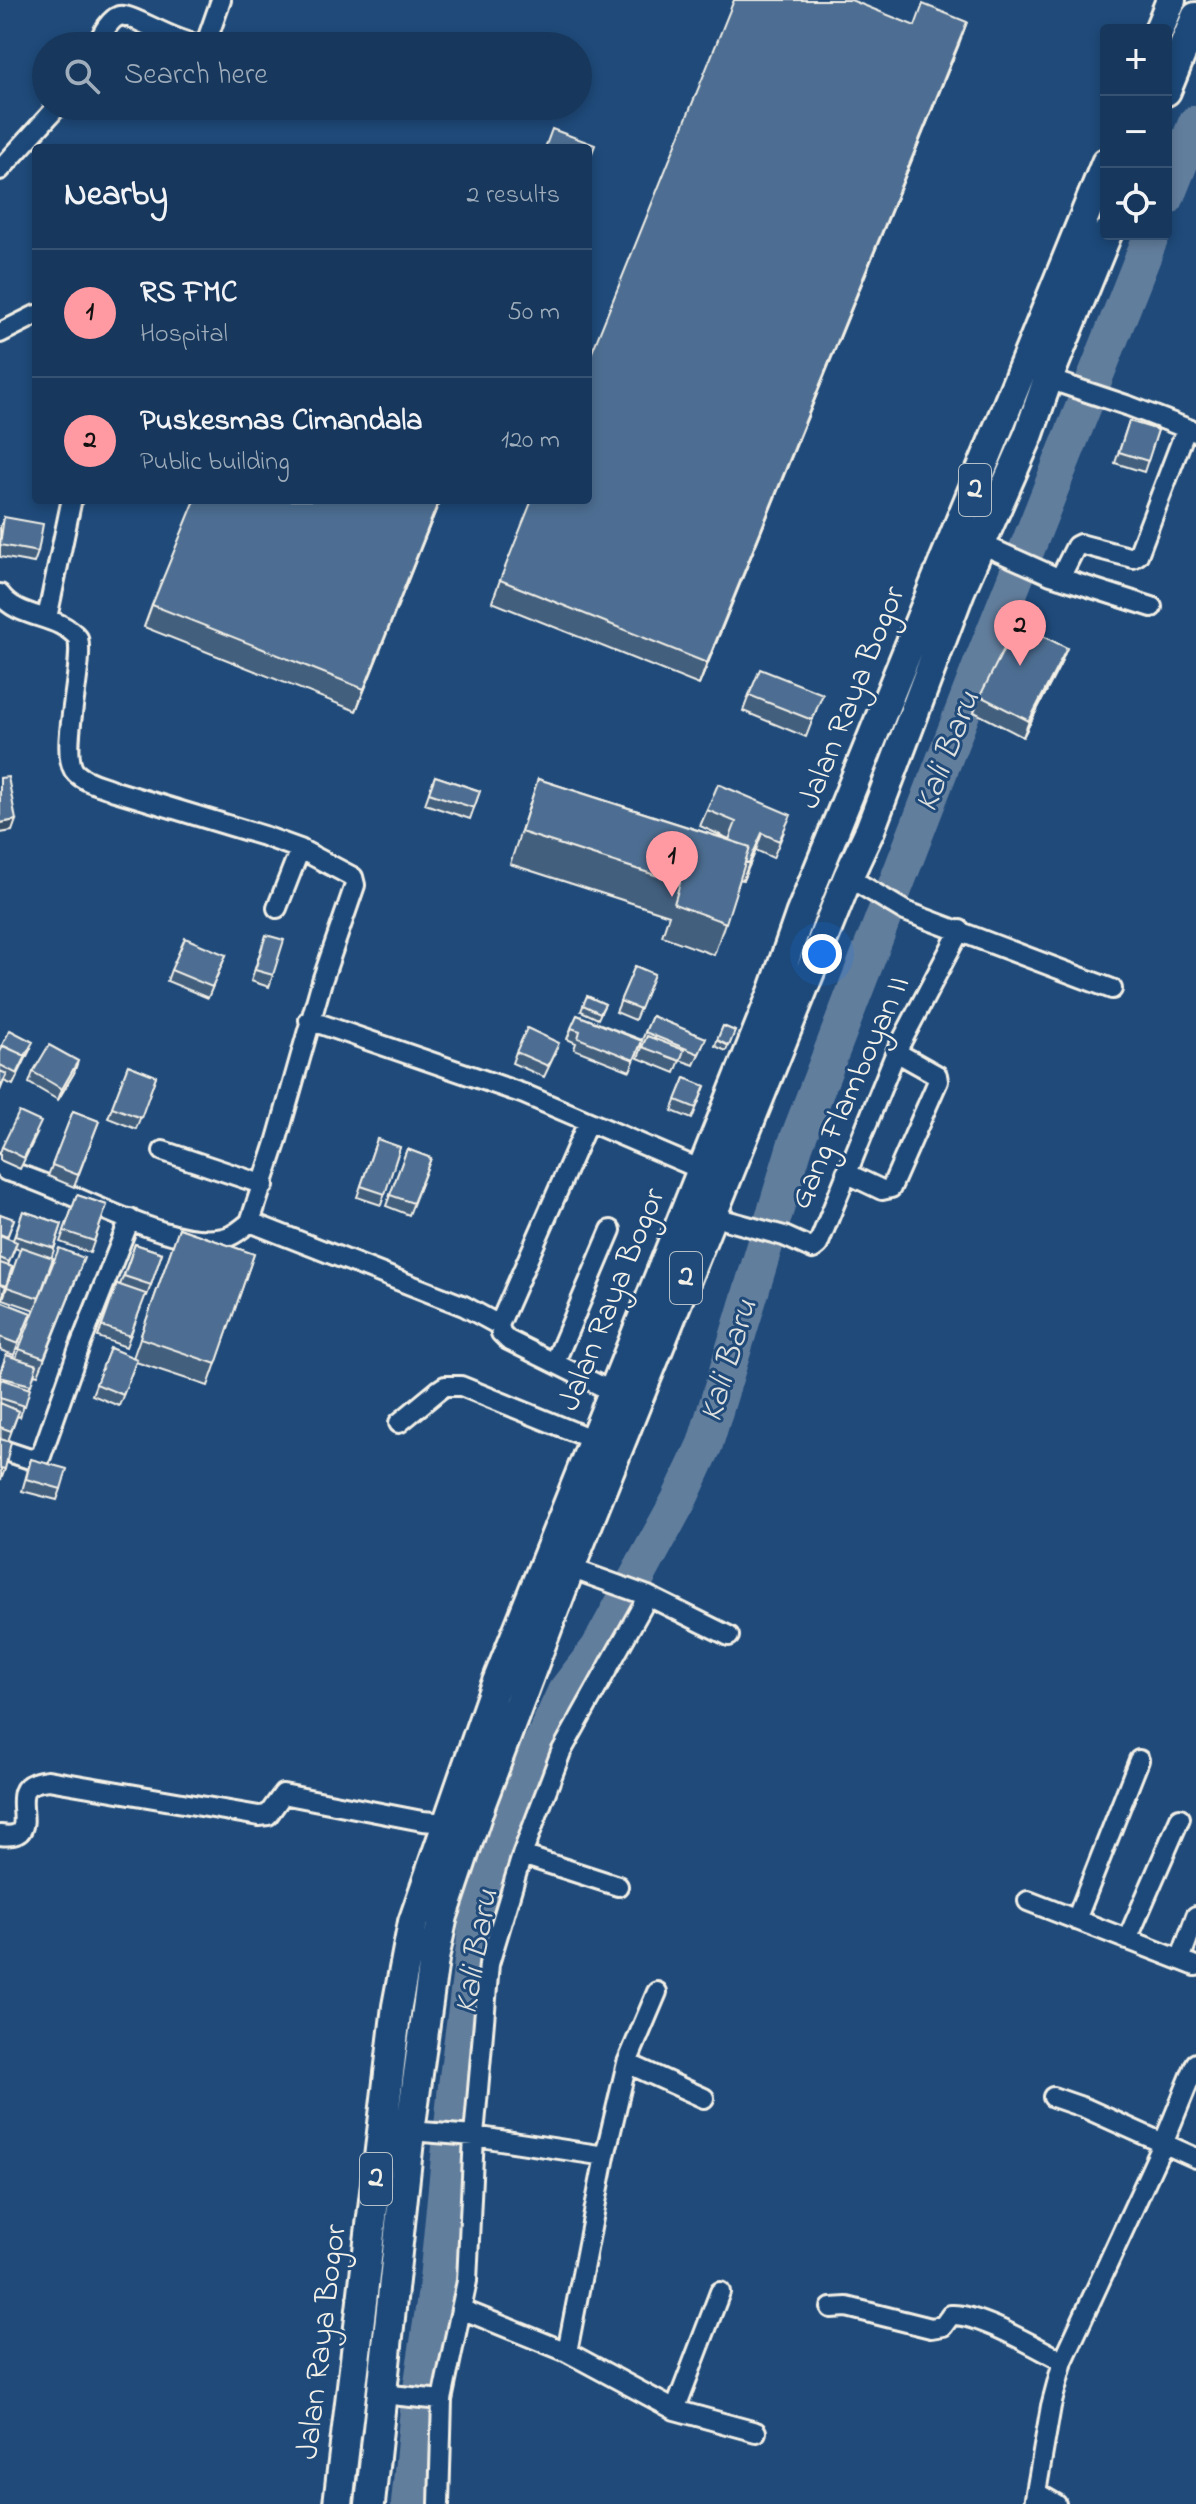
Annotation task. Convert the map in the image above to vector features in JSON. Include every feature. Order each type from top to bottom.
[{"type":"highway","points":[[1161,24],[1171,0]]},
{"type":"highway","points":[[1172,76],[1196,17]]},
{"type":"highway","name":"Jalan Raya Bogor","points":[[338,2504],[397,2006],[413,1922],[493,1692],[774,990],[800,915],[1104,168]]},
{"type":"highway","name":"Jalan Raya Bogor","points":[[370,2504],[390,2395],[385,2356],[422,2132],[432,1971],[443,1916],[481,1803],[723,1219],[855,881],[870,830],[991,550],[1029,434],[1055,381],[1105,240]]},
{"type":"highway","points":[[356,2351],[385,2356]]},
{"type":"street","points":[[210,32],[221,0]]},
{"type":"street","points":[[105,32],[119,16],[128,16],[159,32]]},
{"type":"street","points":[[0,170],[45,120]]},
{"type":"street","points":[[0,333],[32,317]]},
{"type":"street","points":[[1053,576],[1080,544],[1133,558],[1138,555],[1191,430],[1055,381]]},
{"type":"street","points":[[47,618],[71,504]]},
{"type":"street","points":[[991,550],[1053,576],[1152,607]]},
{"type":"street","points":[[0,594],[8,605],[71,629],[78,638],[81,649],[69,748],[72,768],[76,773],[87,781],[115,791],[300,849],[353,877],[355,885],[309,1020],[264,1185],[250,1222],[233,1235],[213,1239],[165,1231],[2,1172]]},
{"type":"street","points":[[277,908],[300,849]]},
{"type":"street","points":[[855,881],[905,911],[1112,989]]},
{"type":"street","name":"Gang Flamboyan II","points":[[723,1219],[784,1236],[813,1249],[818,1245],[896,1052],[960,930]]},
{"type":"street","points":[[309,1020],[524,1094],[702,1170]]},
{"type":"street","points":[[846,1173],[882,1190],[891,1188],[938,1081],[937,1075],[896,1052]]},
{"type":"street","points":[[588,1122],[499,1325],[501,1333],[508,1340],[613,1392]]},
{"type":"street","points":[[163,1151],[264,1185]]},
{"type":"street","points":[[0,1449],[30,1459],[41,1456],[130,1219]]},
{"type":"street","points":[[250,1222],[464,1306],[499,1325]]},
{"type":"street","points":[[555,1362],[611,1230]]},
{"type":"street","points":[[399,1423],[445,1386],[461,1386],[594,1440]]},
{"type":"street","points":[[579,1571],[644,1594],[729,1636]]},
{"type":"street","points":[[439,2504],[437,2399],[461,2309],[469,2261],[470,2136],[489,1964],[522,1855],[561,1752],[644,1594]]},
{"type":"street","points":[[1076,1920],[1139,1760]]},
{"type":"street","points":[[0,1835],[9,1836],[22,1828],[25,1821],[24,1791],[48,1780],[259,1816],[268,1815],[283,1794],[447,1823]]},
{"type":"street","points":[[1127,1940],[1180,1818]]},
{"type":"street","points":[[522,1855],[618,1886]]},
{"type":"street","points":[[1028,1901],[1188,1963],[1196,1916]]},
{"type":"street","points":[[567,2352],[605,2156],[627,2063],[657,1992]]},
{"type":"street","points":[[627,2063],[704,2098]]},
{"type":"street","points":[[1056,2504],[1036,2499],[1051,2406],[1063,2361],[1163,2144],[1196,2063]]},
{"type":"street","points":[[1053,2097],[1085,2108],[1196,2158]]},
{"type":"street","points":[[422,2132],[605,2156]]},
{"type":"street","points":[[675,2410],[720,2292]]},
{"type":"street","points":[[831,2308],[847,2307],[938,2329],[951,2315],[957,2315],[978,2321],[1063,2361]]},
{"type":"street","points":[[461,2309],[567,2352],[675,2410],[756,2432]]},
{"type":"street","points":[[390,2395],[437,2399]]},
{"type":"building","points":[[734,0],[851,0],[915,26],[923,4],[967,22],[707,663],[500,580],[530,504],[592,504],[592,352]]},
{"type":"building","points":[[552,129],[595,145],[592,153],[592,144],[546,144]]},
{"type":"building","points":[[1129,421],[1158,430],[1148,461],[1119,452]]},
{"type":"building","points":[[193,504],[437,504],[364,689],[152,605]]},
{"type":"building","points":[[4,517],[43,524],[38,552],[0,545]]},
{"type":"building","points":[[1017,623],[1067,648],[1029,721],[980,696]]},
{"type":"building","points":[[760,669],[823,694],[812,720],[749,695]]},
{"type":"building","points":[[435,776],[480,791],[474,808],[429,793]]},
{"type":"building","points":[[8,777],[16,820],[0,823],[0,778]]},
{"type":"building","points":[[538,779],[750,847],[726,923],[674,904],[680,883],[521,832]]},
{"type":"building","points":[[718,784],[791,815],[779,841],[762,833],[749,863],[745,862],[750,847],[729,840],[736,822],[707,810]]},
{"type":"building","points":[[266,935],[284,940],[273,975],[255,970]]},
{"type":"building","points":[[185,938],[226,955],[212,987],[171,970]]},
{"type":"building","points":[[635,966],[654,974],[640,1009],[620,1001]]},
{"type":"building","points":[[587,996],[605,1004],[600,1013],[583,1005]]},
{"type":"building","points":[[577,1015],[642,1041],[634,1060],[578,1038],[580,1031],[571,1028]]},
{"type":"building","points":[[652,1016],[706,1038],[699,1054],[645,1032]]},
{"type":"building","points":[[723,1026],[735,1031],[729,1046],[717,1040]]},
{"type":"building","points":[[527,1028],[559,1043],[548,1066],[516,1052]]},
{"type":"building","points":[[10,1030],[33,1042],[25,1056],[2,1045]]},
{"type":"building","points":[[647,1036],[684,1050],[680,1061],[642,1047]]},
{"type":"building","points":[[49,1045],[78,1061],[62,1089],[33,1072]]},
{"type":"building","points":[[3,1046],[26,1056],[17,1074],[0,1065]]},
{"type":"building","points":[[128,1065],[156,1076],[141,1118],[112,1107]]},
{"type":"building","points":[[0,1071],[7,1074],[0,1088]]},
{"type":"building","points":[[685,1078],[705,1086],[696,1108],[676,1100]]},
{"type":"building","points":[[73,1111],[99,1121],[78,1175],[52,1165]]},
{"type":"building","points":[[19,1112],[41,1122],[24,1158],[2,1147]]},
{"type":"building","points":[[377,1139],[400,1147],[385,1194],[361,1186]]},
{"type":"building","points":[[407,1149],[431,1158],[413,1203],[390,1195]]},
{"type":"building","points":[[77,1195],[107,1205],[94,1241],[64,1231]]},
{"type":"building","points":[[23,1211],[62,1224],[54,1248],[15,1236]]},
{"type":"building","points":[[0,1214],[14,1219],[7,1237],[0,1234]]},
{"type":"building","points":[[179,1228],[254,1254],[216,1364],[140,1338]]},
{"type":"building","points":[[0,1235],[17,1242],[9,1262],[0,1258]]},
{"type":"building","points":[[135,1244],[162,1253],[151,1285],[124,1276]]},
{"type":"building","points":[[21,1247],[53,1258],[39,1298],[7,1287]]},
{"type":"building","points":[[59,1248],[84,1258],[44,1358],[19,1349]]},
{"type":"building","points":[[0,1263],[12,1267],[6,1286],[0,1284]]},
{"type":"building","points":[[117,1284],[146,1294],[130,1336],[102,1326]]},
{"type":"building","points":[[0,1301],[31,1313],[18,1344],[0,1337]]},
{"type":"building","points":[[110,1348],[137,1359],[123,1395],[96,1384]]},
{"type":"building","points":[[6,1355],[37,1365],[31,1385],[0,1377]]},
{"type":"building","points":[[1,1379],[30,1389],[25,1406],[0,1398]]},
{"type":"building","points":[[0,1403],[19,1411],[11,1431],[0,1427]]},
{"type":"building","points":[[0,1439],[11,1442],[5,1469],[0,1468]]},
{"type":"building","points":[[31,1459],[67,1469],[61,1489],[26,1479]]},
{"type":"waterway","name":"Kali Baru","points":[[1172,183],[1196,123]]},
{"type":"waterway","name":"Kali Baru","points":[[409,2504],[477,1923],[517,1797],[565,1692],[598,1649],[679,1500],[705,1444],[795,1146],[1150,240]]},
{"type":"place","name":"Puskesmas Cimandala","points":[[1020,666]]},
{"type":"place","name":"RS FMC","points":[[672,897]]}]
